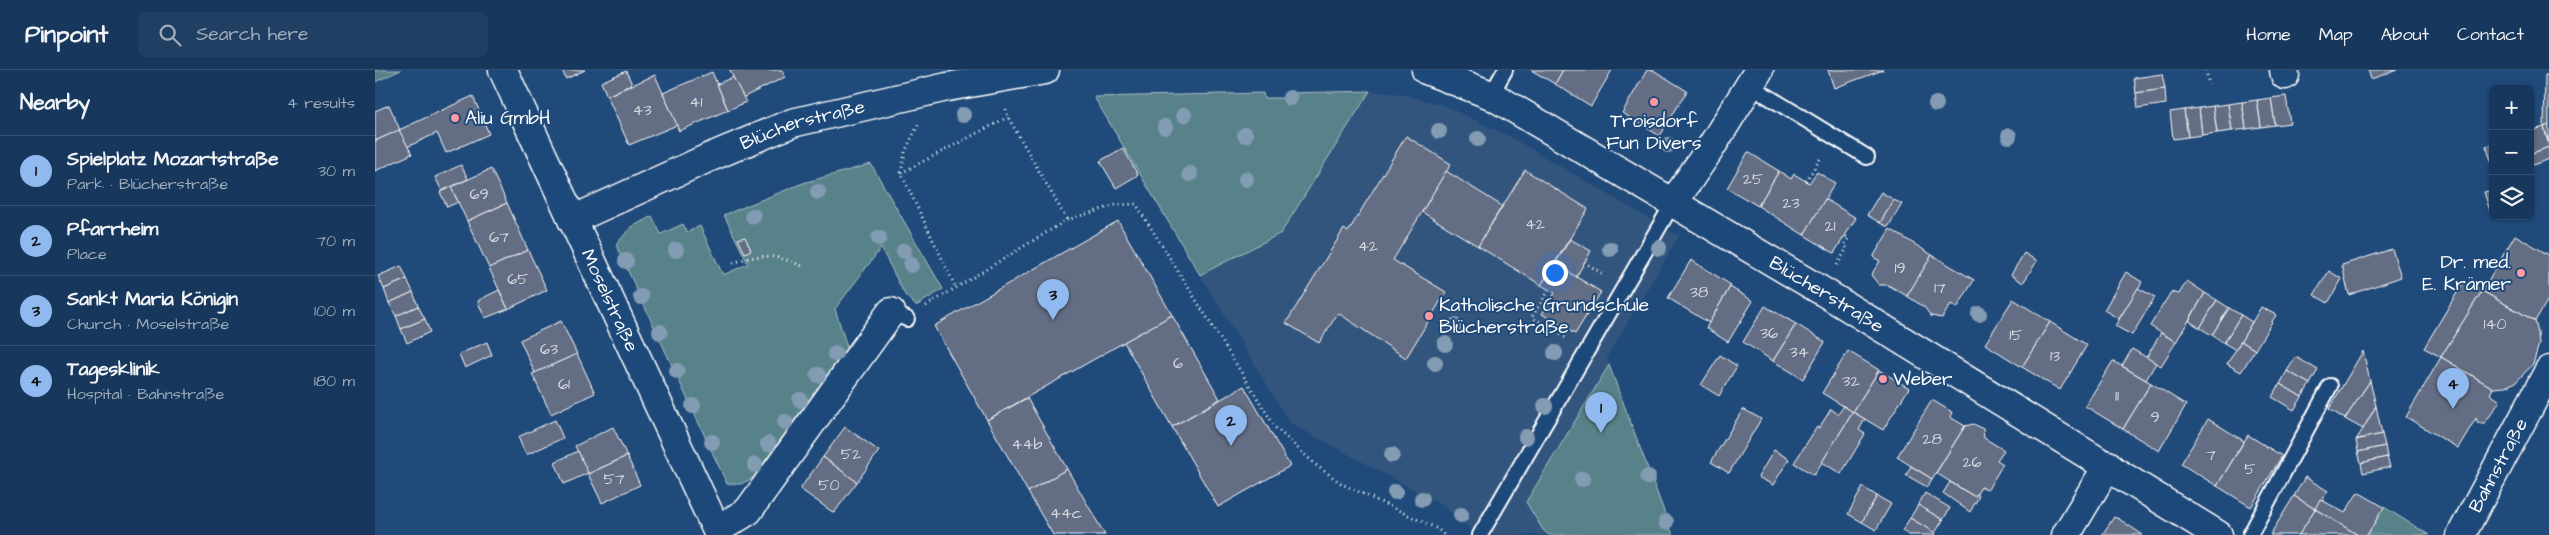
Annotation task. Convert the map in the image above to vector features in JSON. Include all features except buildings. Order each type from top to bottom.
[{"type":"street","name":"Moselstraße","points":[[503,70],[718,532],[748,511],[899,316]]},
{"type":"street","name":"Blücherstraße","points":[[572,220],[708,158],[792,123],[998,75],[1045,70]]},
{"type":"street","name":"Blücherstraße","points":[[1426,70],[1491,95],[2108,466],[2218,535]]},
{"type":"street","points":[[1673,203],[1708,152],[1754,77]]},
{"type":"street","name":"Bahnstraße","points":[[2461,535],[2549,370]]},
{"type":"street","points":[[2066,535],[2108,466]]},
{"type":"lane","points":[[1491,95],[1505,70]]},
{"type":"lane","points":[[1754,77],[1867,157]]},
{"type":"lane","points":[[1480,535],[1673,203]]},
{"type":"lane","points":[[2250,535],[2331,386]]},
{"type":"path","points":[[2205,70],[2209,85]]},
{"type":"path","points":[[998,75],[1008,117],[1067,220]]},
{"type":"path","points":[[947,87],[923,116],[905,152],[901,173],[955,286]]},
{"type":"path","points":[[901,173],[1008,117]]},
{"type":"path","points":[[899,316],[955,286],[1067,220],[1117,205],[1136,204],[1276,428],[1316,465],[1341,484],[1438,529],[1444,535]]},
{"type":"path","points":[[1844,245],[1849,238],[1845,236]]},
{"type":"path","points":[[733,263],[753,256],[770,255],[801,266]]},
{"type":"path","points":[[1584,262],[1604,274]]},
{"type":"path","points":[[1549,290],[1532,317],[1587,351]]},
{"type":"shaded area","name":"Katholische Grundschule Blücherstraße","points":[[1370,91],[1401,94],[1446,106],[1512,138],[1679,236],[1607,357],[1609,365],[1526,501],[1543,530],[1549,535],[1478,535],[1442,505],[1290,423],[1200,275],[1281,233]]},
{"type":"green space","points":[[375,70],[401,70],[375,82]]},
{"type":"green space","points":[[1370,91],[1281,233],[1200,275],[1094,97],[1263,93],[1264,98],[1285,98],[1286,93]]},
{"type":"green space","points":[[871,164],[943,289],[916,306],[905,295],[881,248],[835,309],[847,347],[753,478],[741,484],[727,484],[616,245],[630,228],[652,216],[661,234],[683,224],[687,232],[700,226],[723,275],[748,264],[724,215],[803,183]]},
{"type":"green space","points":[[1609,365],[1673,535],[1549,535],[1543,530],[1526,502]]},
{"type":"green space","points":[[2384,507],[2429,535],[2368,535]]},
{"type":"place","name":"Troisdorf Fun Divers","points":[[1654,102]]},
{"type":"place","name":"Aliu GmbH","points":[[455,118]]},
{"type":"place","name":"Dr. med. E. Krämer","points":[[2521,273]]},
{"type":"place","name":"Katholische Grundschule Blücherstraße","points":[[1429,316]]},
{"type":"place","name":"Sankt Maria Königin","points":[[1053,320]]},
{"type":"place","name":"Weber","points":[[1883,379]]},
{"type":"place","name":"Tagesklinik","points":[[2453,409]]},
{"type":"place","name":"Spielplatz Mozartstraße","points":[[1601,433]]},
{"type":"place","name":"Pfarrheim","points":[[1231,446]]}]
